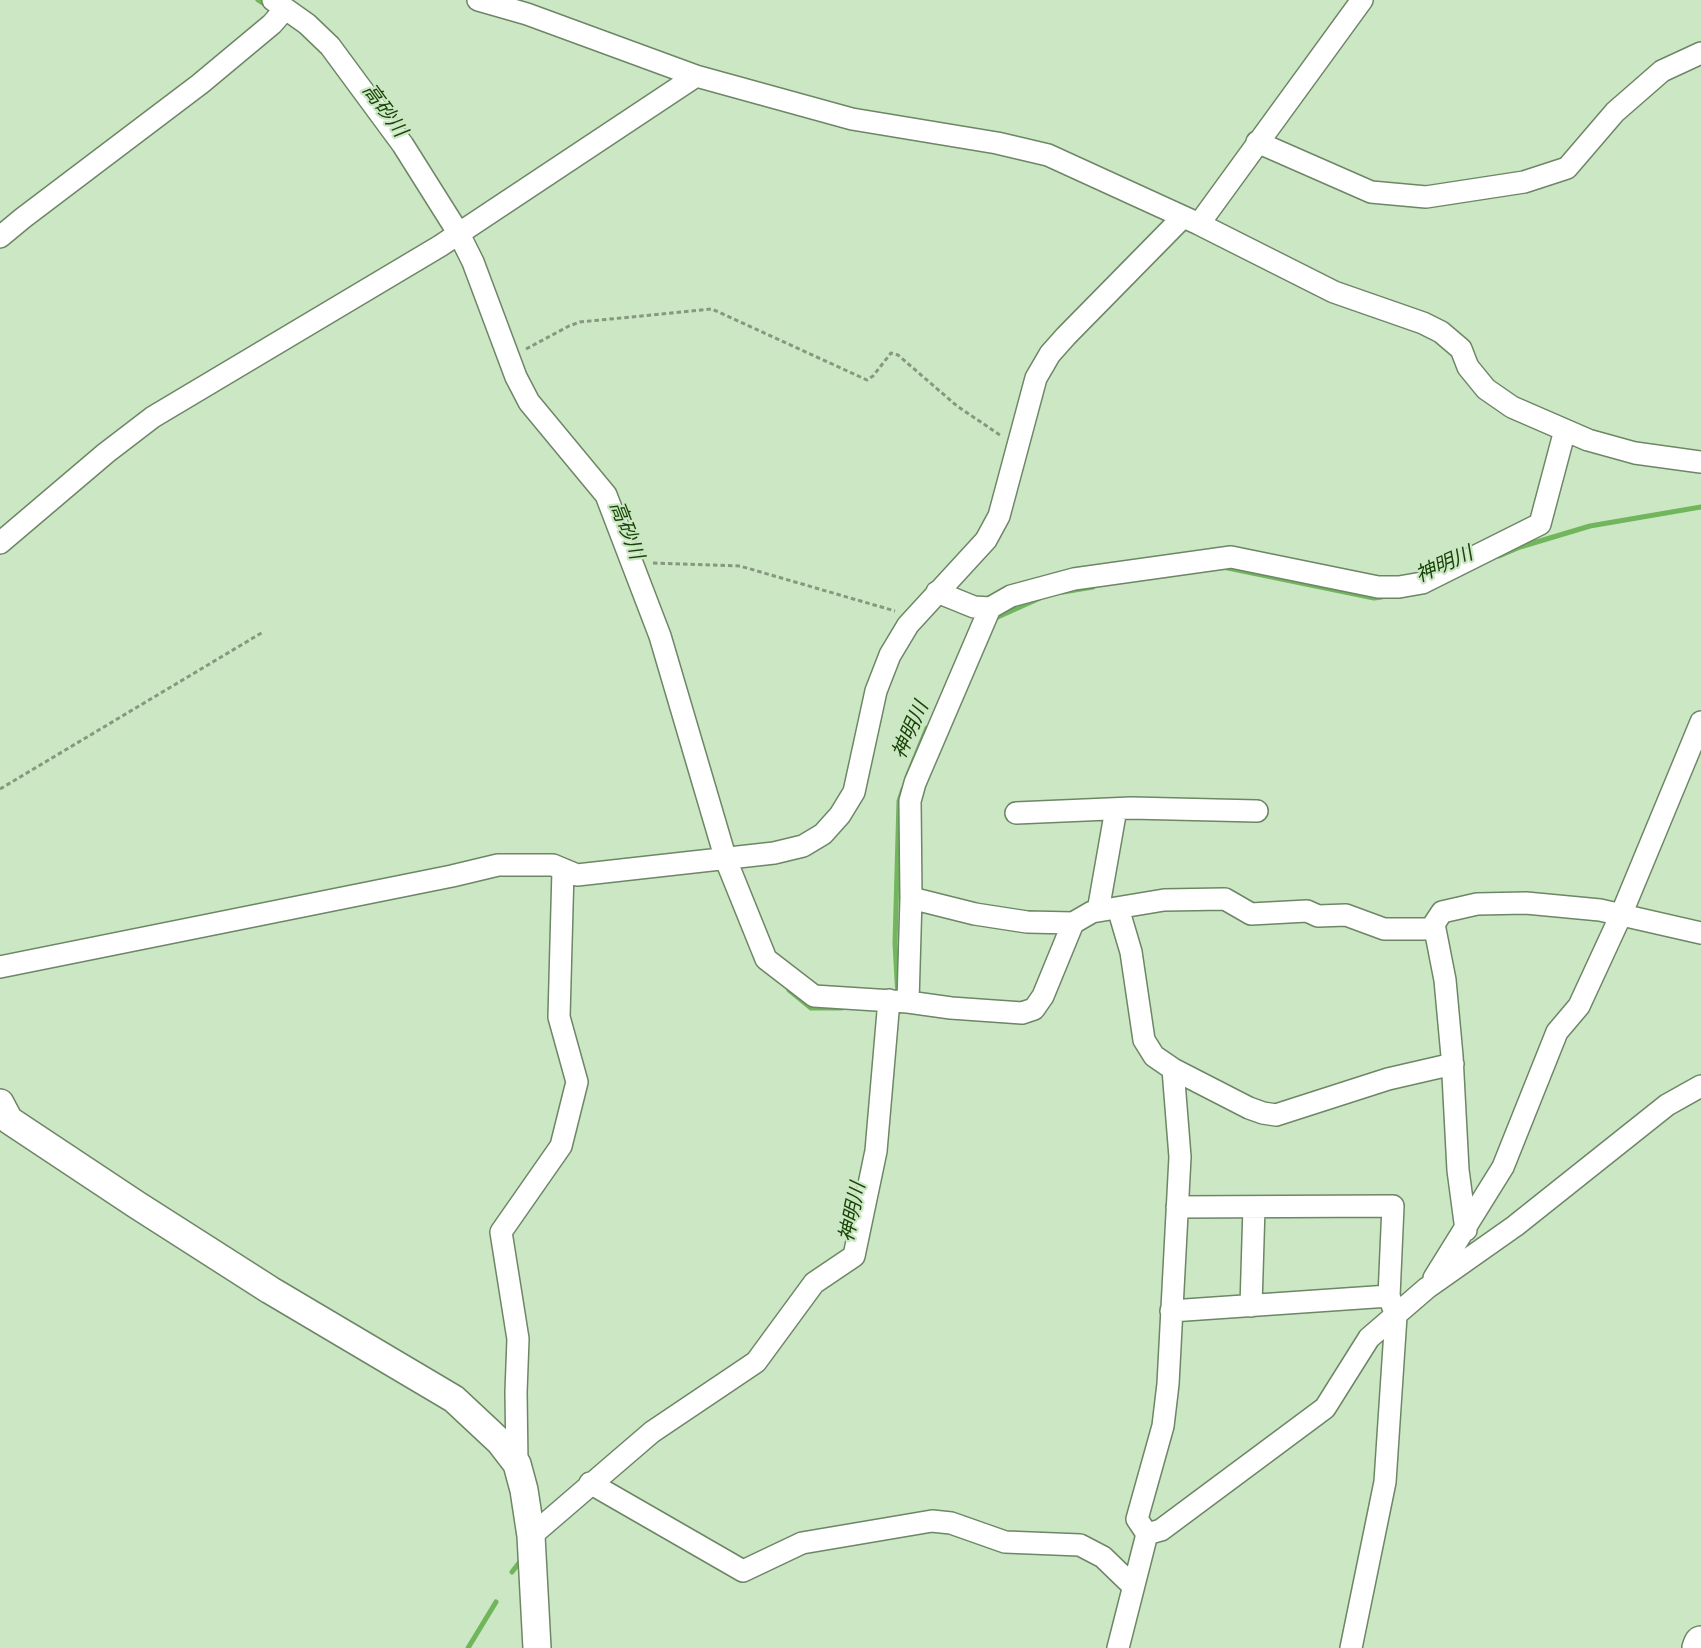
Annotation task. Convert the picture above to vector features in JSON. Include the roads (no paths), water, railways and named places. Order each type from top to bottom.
[{"type":"main road","points":[[1699,1648],[1701,1643]]},
{"type":"street","points":[[478,0],[527,14],[696,76],[852,118],[997,143],[1048,155],[1191,220],[1334,292],[1423,323],[1441,332],[1461,349],[1468,367],[1486,389],[1512,406],[1588,440],[1635,453],[1701,462]]},
{"type":"street","points":[[0,967],[498,865],[553,865],[577,875],[774,853],[803,846],[823,834],[840,815],[854,792],[876,691],[890,656],[914,617],[986,540],[999,516],[1036,378],[1050,354],[1066,336],[1191,220],[1257,142],[1362,0]]},
{"type":"street","points":[[0,237],[200,84],[272,24],[279,4],[307,24],[330,46],[403,145],[459,234],[473,262],[516,377],[530,402],[606,495],[660,636],[726,860],[766,959],[814,996],[898,1001],[951,1008],[1022,1013],[1034,1009],[1043,996],[1073,923]]},
{"type":"street","points":[[1257,142],[1371,192],[1426,198],[1524,182],[1567,168],[1615,112],[1662,71],[1701,53]]},
{"type":"street","points":[[0,543],[106,453],[153,417],[209,382],[302,330],[459,234],[696,76]]},
{"type":"street","points":[[937,592],[974,607],[990,608],[1011,596],[1074,579],[1230,556],[1378,587],[1399,587],[1422,583],[1540,524],[1565,430]]},
{"type":"street","points":[[531,1536],[652,1432],[756,1362],[814,1283],[854,1256],[876,1151],[911,898],[910,801],[915,783],[990,608]]},
{"type":"street","points":[[1427,1288],[1466,1230],[1503,1167],[1557,1032],[1580,1006],[1621,915],[1701,722]]},
{"type":"street","points":[[1116,809],[1108,909],[1131,952],[1144,1040],[1154,1056],[1173,1069],[1250,1108],[1276,1115],[1388,1079],[1453,1064]]},
{"type":"street","points":[[1016,813],[1116,809],[1257,812]]},
{"type":"street","points":[[537,1648],[531,1536],[517,1464],[516,1392],[519,1340],[501,1232],[561,1146],[577,1082],[559,1017],[563,870]]},
{"type":"street","points":[[911,898],[975,914],[1027,922],[1073,923],[1092,912],[1164,900],[1225,899],[1251,914],[1307,911],[1318,916],[1346,915],[1384,929],[1435,929]]},
{"type":"street","points":[[1466,1230],[1458,1170],[1453,1064],[1445,980],[1434,924],[1442,912],[1477,904],[1526,903],[1600,910],[1701,933]]},
{"type":"street","points":[[1118,1648],[1147,1534],[1137,1519],[1163,1426],[1168,1384],[1180,1157],[1173,1069]]},
{"type":"street","points":[[1147,1534],[1161,1530],[1325,1408],[1369,1338],[1427,1288],[1515,1226],[1667,1105],[1701,1086]]},
{"type":"street","points":[[0,1103],[9,1120],[137,1205],[270,1290],[454,1399],[500,1442],[517,1464]]},
{"type":"street","points":[[1177,1207],[1392,1206],[1389,1296],[1396,1316],[1385,1482],[1351,1648]]},
{"type":"street","points":[[1251,1306],[1254,1207]]},
{"type":"street","points":[[1171,1311],[1389,1296]]},
{"type":"street","points":[[590,1483],[743,1571],[802,1543],[932,1521],[951,1523],[1005,1542],[1080,1545],[1103,1557],[1133,1586]]},
{"type":"waterway","name":"高砂川","points":[[258,0],[269,7]]},
{"type":"waterway","name":"神明川","points":[[1499,556],[1520,547],[1590,526],[1701,507]]},
{"type":"waterway","name":"神明川","points":[[1223,567],[1374,598],[1382,597]]},
{"type":"waterway","name":"神明川","points":[[1063,592],[1093,587]]},
{"type":"waterway","name":"神明川","points":[[991,620],[1040,598]]},
{"type":"waterway","name":"神明川","points":[[907,777],[927,728]]},
{"type":"waterway","name":"神明川","points":[[898,998],[895,943],[899,801],[903,789]]},
{"type":"waterway","name":"高砂川","points":[[789,990],[811,1008],[842,1008]]},
{"type":"waterway","name":"神明川","points":[[512,1572],[522,1559]]},
{"type":"waterway","name":"神明川","points":[[468,1648],[496,1602]]}]
